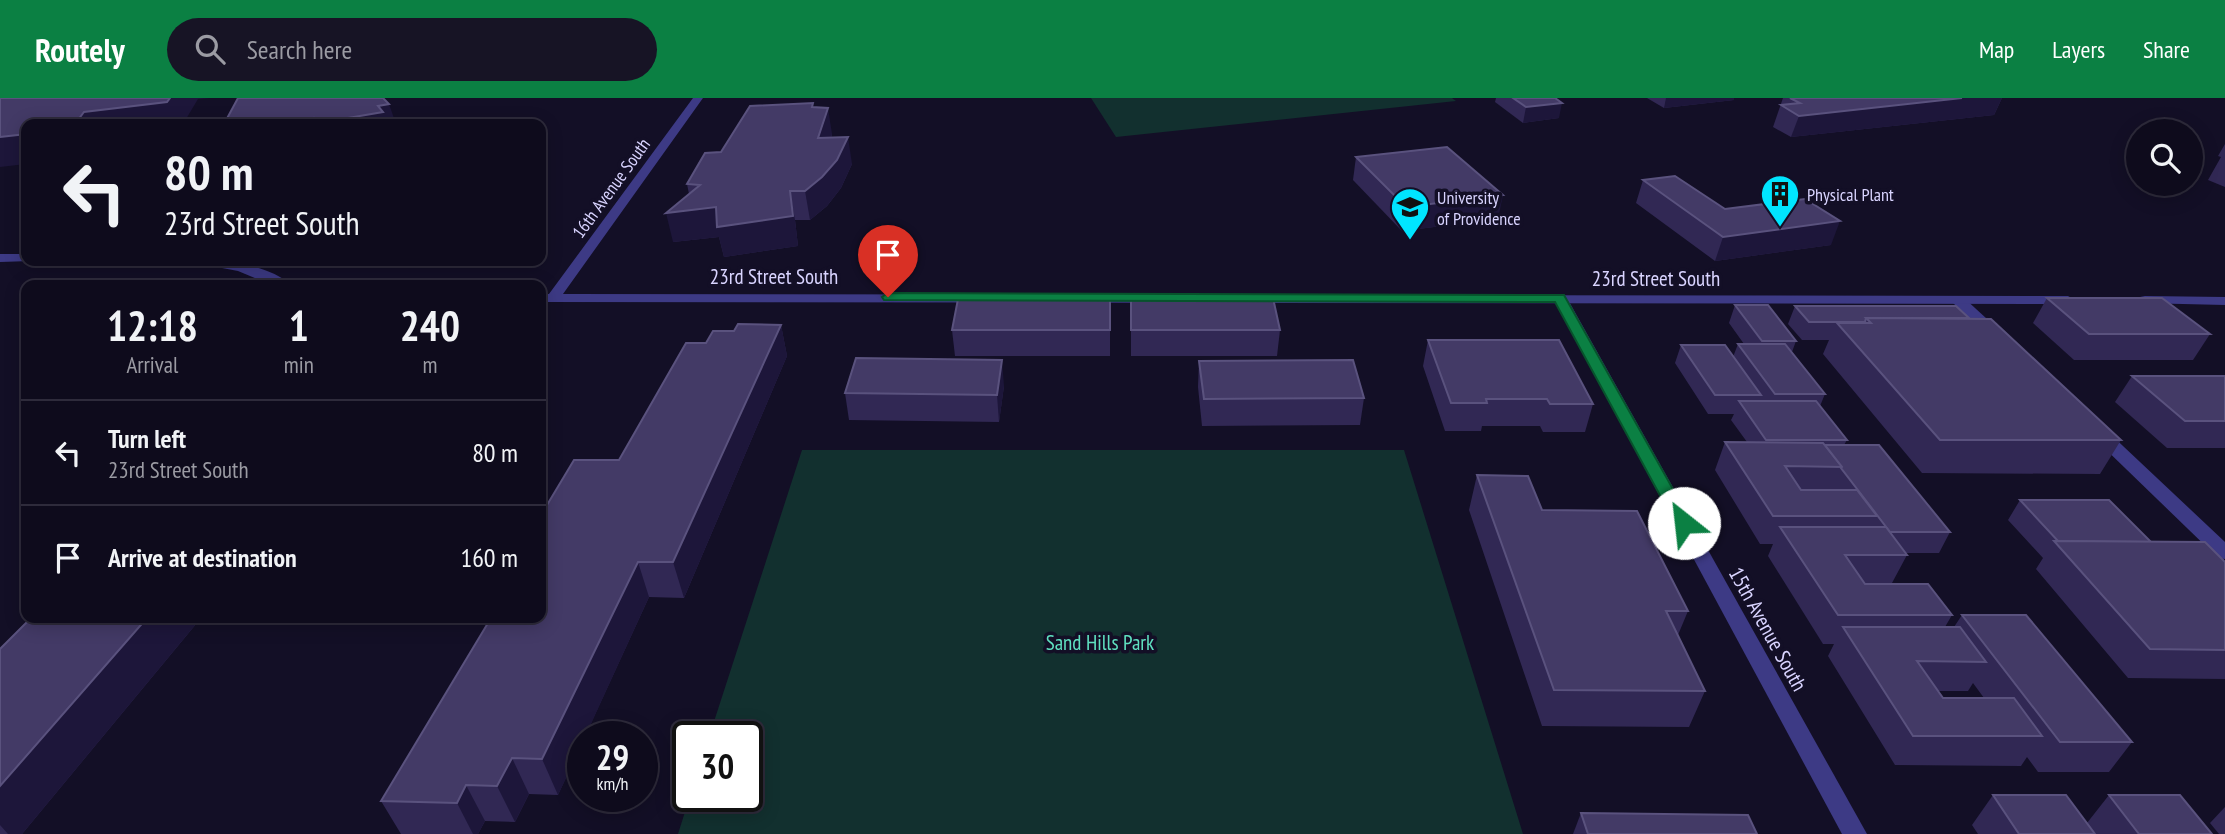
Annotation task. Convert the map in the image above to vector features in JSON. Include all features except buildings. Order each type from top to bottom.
[{"type":"street","name":"16th Avenue South","points":[[547,298],[698,98]]},
{"type":"street","points":[[0,258],[21,258]]},
{"type":"street","points":[[235,266],[272,280]]},
{"type":"street","name":"23rd Street South","points":[[547,298],[2084,300]]},
{"type":"street","name":"15th Avenue South","points":[[1560,298],[1855,834]]},
{"type":"street","points":[[1958,300],[2006,345]]},
{"type":"street","points":[[2125,300],[2225,301]]},
{"type":"street","points":[[2084,418],[2225,553]]},
{"type":"green space","points":[[1091,98],[1452,98],[1456,101],[1116,137]]},
{"type":"green space","name":"Sand Hills Park","points":[[802,450],[1404,450],[1523,834],[678,834],[685,812],[763,812],[763,721],[714,721]]},
{"type":"place","name":"Physical Plant","points":[[1780,228]]},
{"type":"place","name":"University of Providence","points":[[1410,241]]},
{"type":"route","points":[[888,297],[1560,298],[1684,523]]}]
